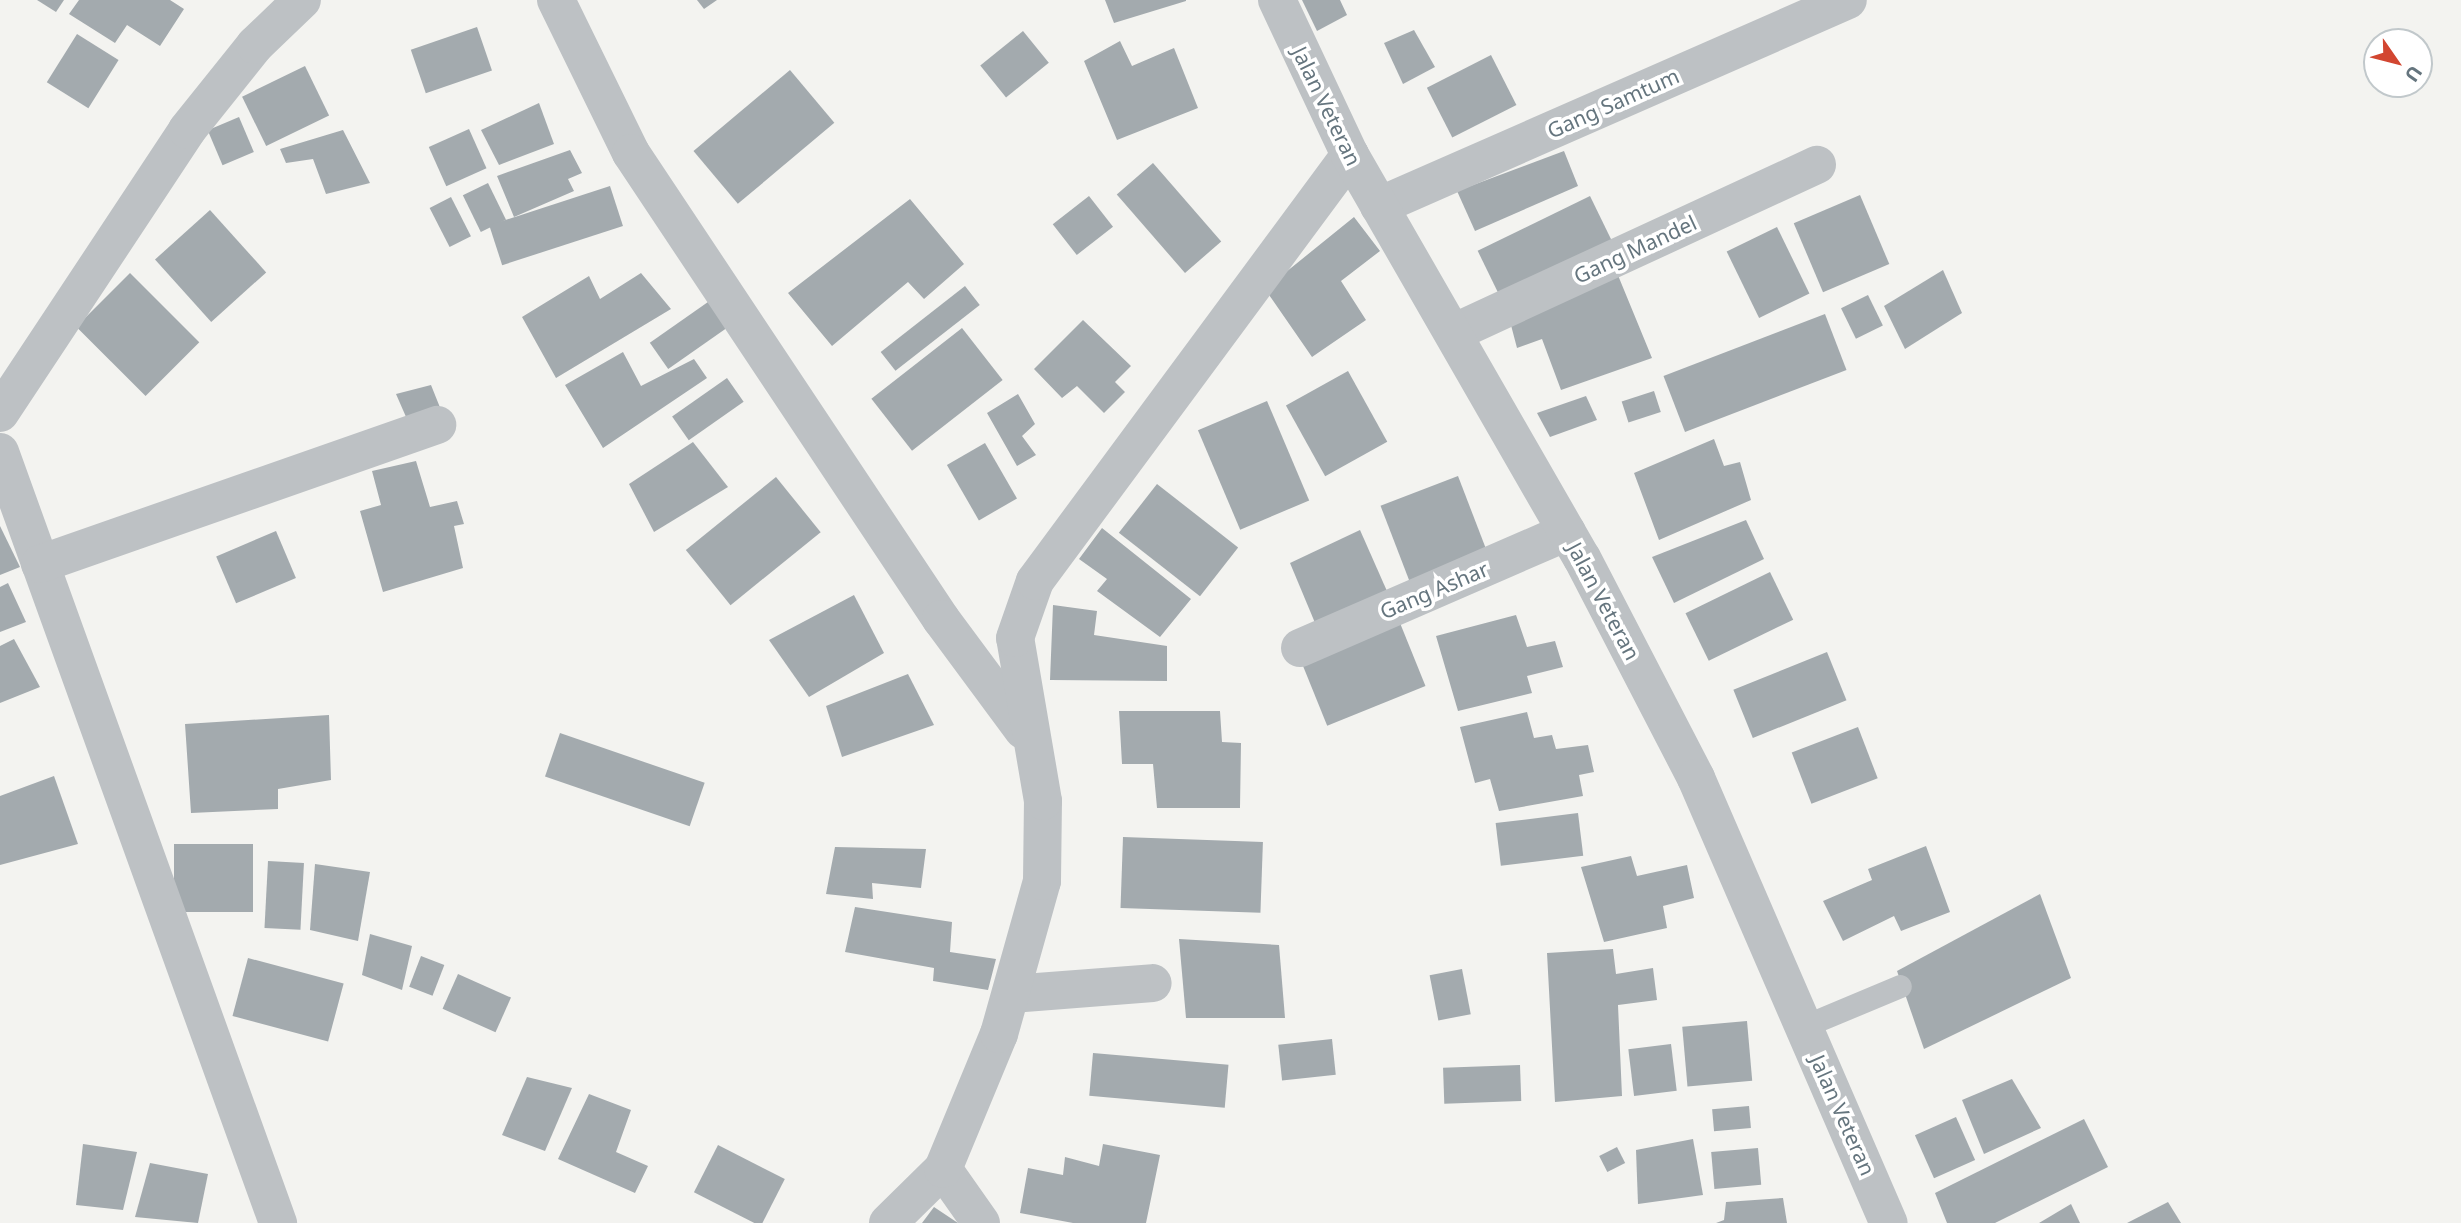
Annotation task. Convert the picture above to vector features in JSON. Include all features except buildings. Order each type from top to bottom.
[{"type":"street","points":[[0,413],[187,130],[255,45],[302,0]]},
{"type":"street","points":[[556,0],[579,57],[638,164],[941,619],[1029,737]]},
{"type":"street","name":"Jalan Veteran","points":[[1277,0],[1350,155],[1567,532],[1696,778],[1889,1223]]},
{"type":"street","name":"Gang Samtum","points":[[1379,206],[1848,0]]},
{"type":"street","points":[[888,1223],[943,1169],[1011,993],[1042,881],[1045,842],[1015,638],[1035,581],[1350,155]]},
{"type":"street","name":"Gang Mandel","points":[[1453,334],[1817,165]]},
{"type":"street","points":[[40,564],[438,425]]},
{"type":"street","points":[[0,452],[278,1223]]},
{"type":"street","name":"Gang Ashar","points":[[1300,648],[1567,532]]},
{"type":"street","points":[[1011,993],[1153,983]]},
{"type":"street","points":[[943,1169],[981,1223]]},
{"type":"lane","points":[[1802,1027],[1900,986]]}]
